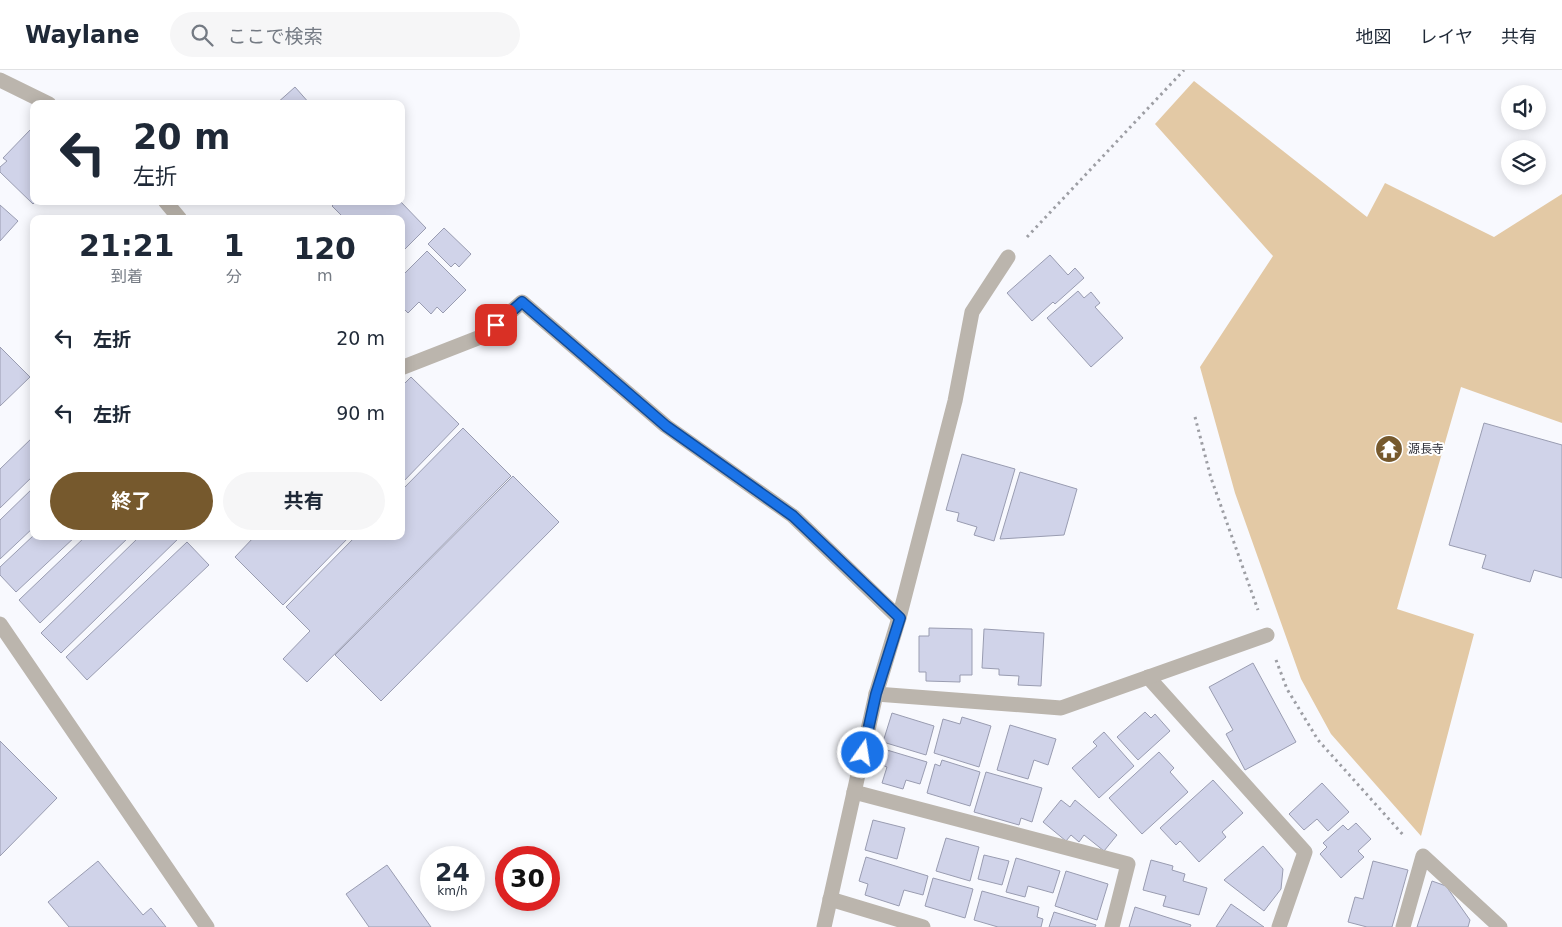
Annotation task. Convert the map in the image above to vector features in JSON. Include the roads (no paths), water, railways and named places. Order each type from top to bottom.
[{"type":"street","points":[[0,80],[41,100]]},
{"type":"street","points":[[168,205],[177,215]]},
{"type":"street","points":[[824,927],[876,694],[900,618],[955,401],[972,312],[1008,257]]},
{"type":"street","points":[[405,366],[484,336],[522,302],[666,426],[793,516],[900,618]]},
{"type":"street","points":[[0,624],[207,927]]},
{"type":"street","points":[[876,694],[1061,708],[1267,635]]},
{"type":"street","points":[[1148,677],[1305,852],[1279,927]]},
{"type":"street","points":[[854,792],[1128,864],[1112,927]]},
{"type":"street","points":[[1403,927],[1423,856],[1500,927]]},
{"type":"street","points":[[830,899],[923,927]]},
{"type":"place","name":"源長寺","points":[[1389,449]]}]
